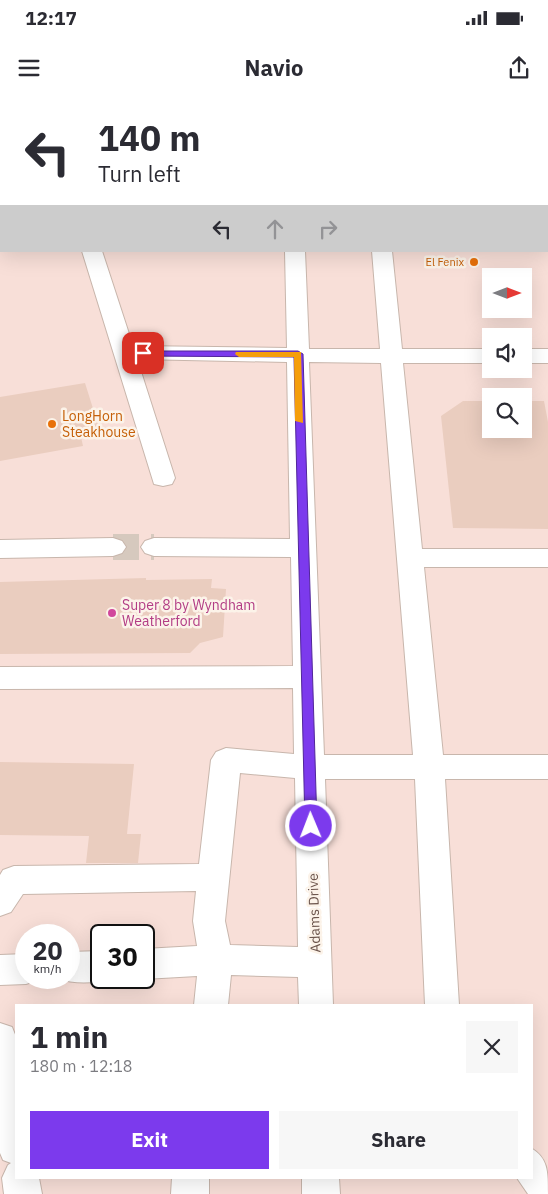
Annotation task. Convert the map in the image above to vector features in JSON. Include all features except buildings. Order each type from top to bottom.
[{"type":"street","points":[[92,252],[163,478]]},
{"type":"street","name":"Adams Drive","points":[[295,252],[316,1004]]},
{"type":"street","points":[[382,252],[429,767],[442,1004]]},
{"type":"street","points":[[124,352],[482,356]]},
{"type":"street","points":[[532,356],[548,356]]},
{"type":"street","points":[[154,547],[304,548]]},
{"type":"street","points":[[0,548],[113,548]]},
{"type":"street","points":[[410,558],[548,558]]},
{"type":"street","points":[[0,678],[307,677]]},
{"type":"street","points":[[211,1004],[216,960],[208,920],[226,760],[309,767],[548,767]]},
{"type":"street","points":[[0,902],[14,880],[213,877]]},
{"type":"street","points":[[155,963],[216,960],[315,962]]},
{"type":"street","points":[[0,970],[15,969]]},
{"type":"street","points":[[0,1039],[15,1140]]},
{"type":"street","points":[[533,1169],[548,1190]]},
{"type":"street","points":[[21,1179],[23,1194]]},
{"type":"street","points":[[190,1194],[191,1179]]},
{"type":"street","points":[[321,1179],[321,1194]]},
{"type":"shaded area","points":[[0,252],[548,252],[548,1194],[0,1194]]},
{"type":"tunnel","points":[[113,547],[154,547]]},
{"type":"slow traffic","points":[[239,354],[298,354],[300,421]]},
{"type":"place","name":"El Fenix","points":[[474,262]]},
{"type":"place","name":"LongHorn Steakhouse","points":[[52,424]]},
{"type":"place","name":"Super 8 by Wyndham Weatherford","points":[[112,613]]},
{"type":"route","points":[[143,353],[298,354],[311,826]]}]
